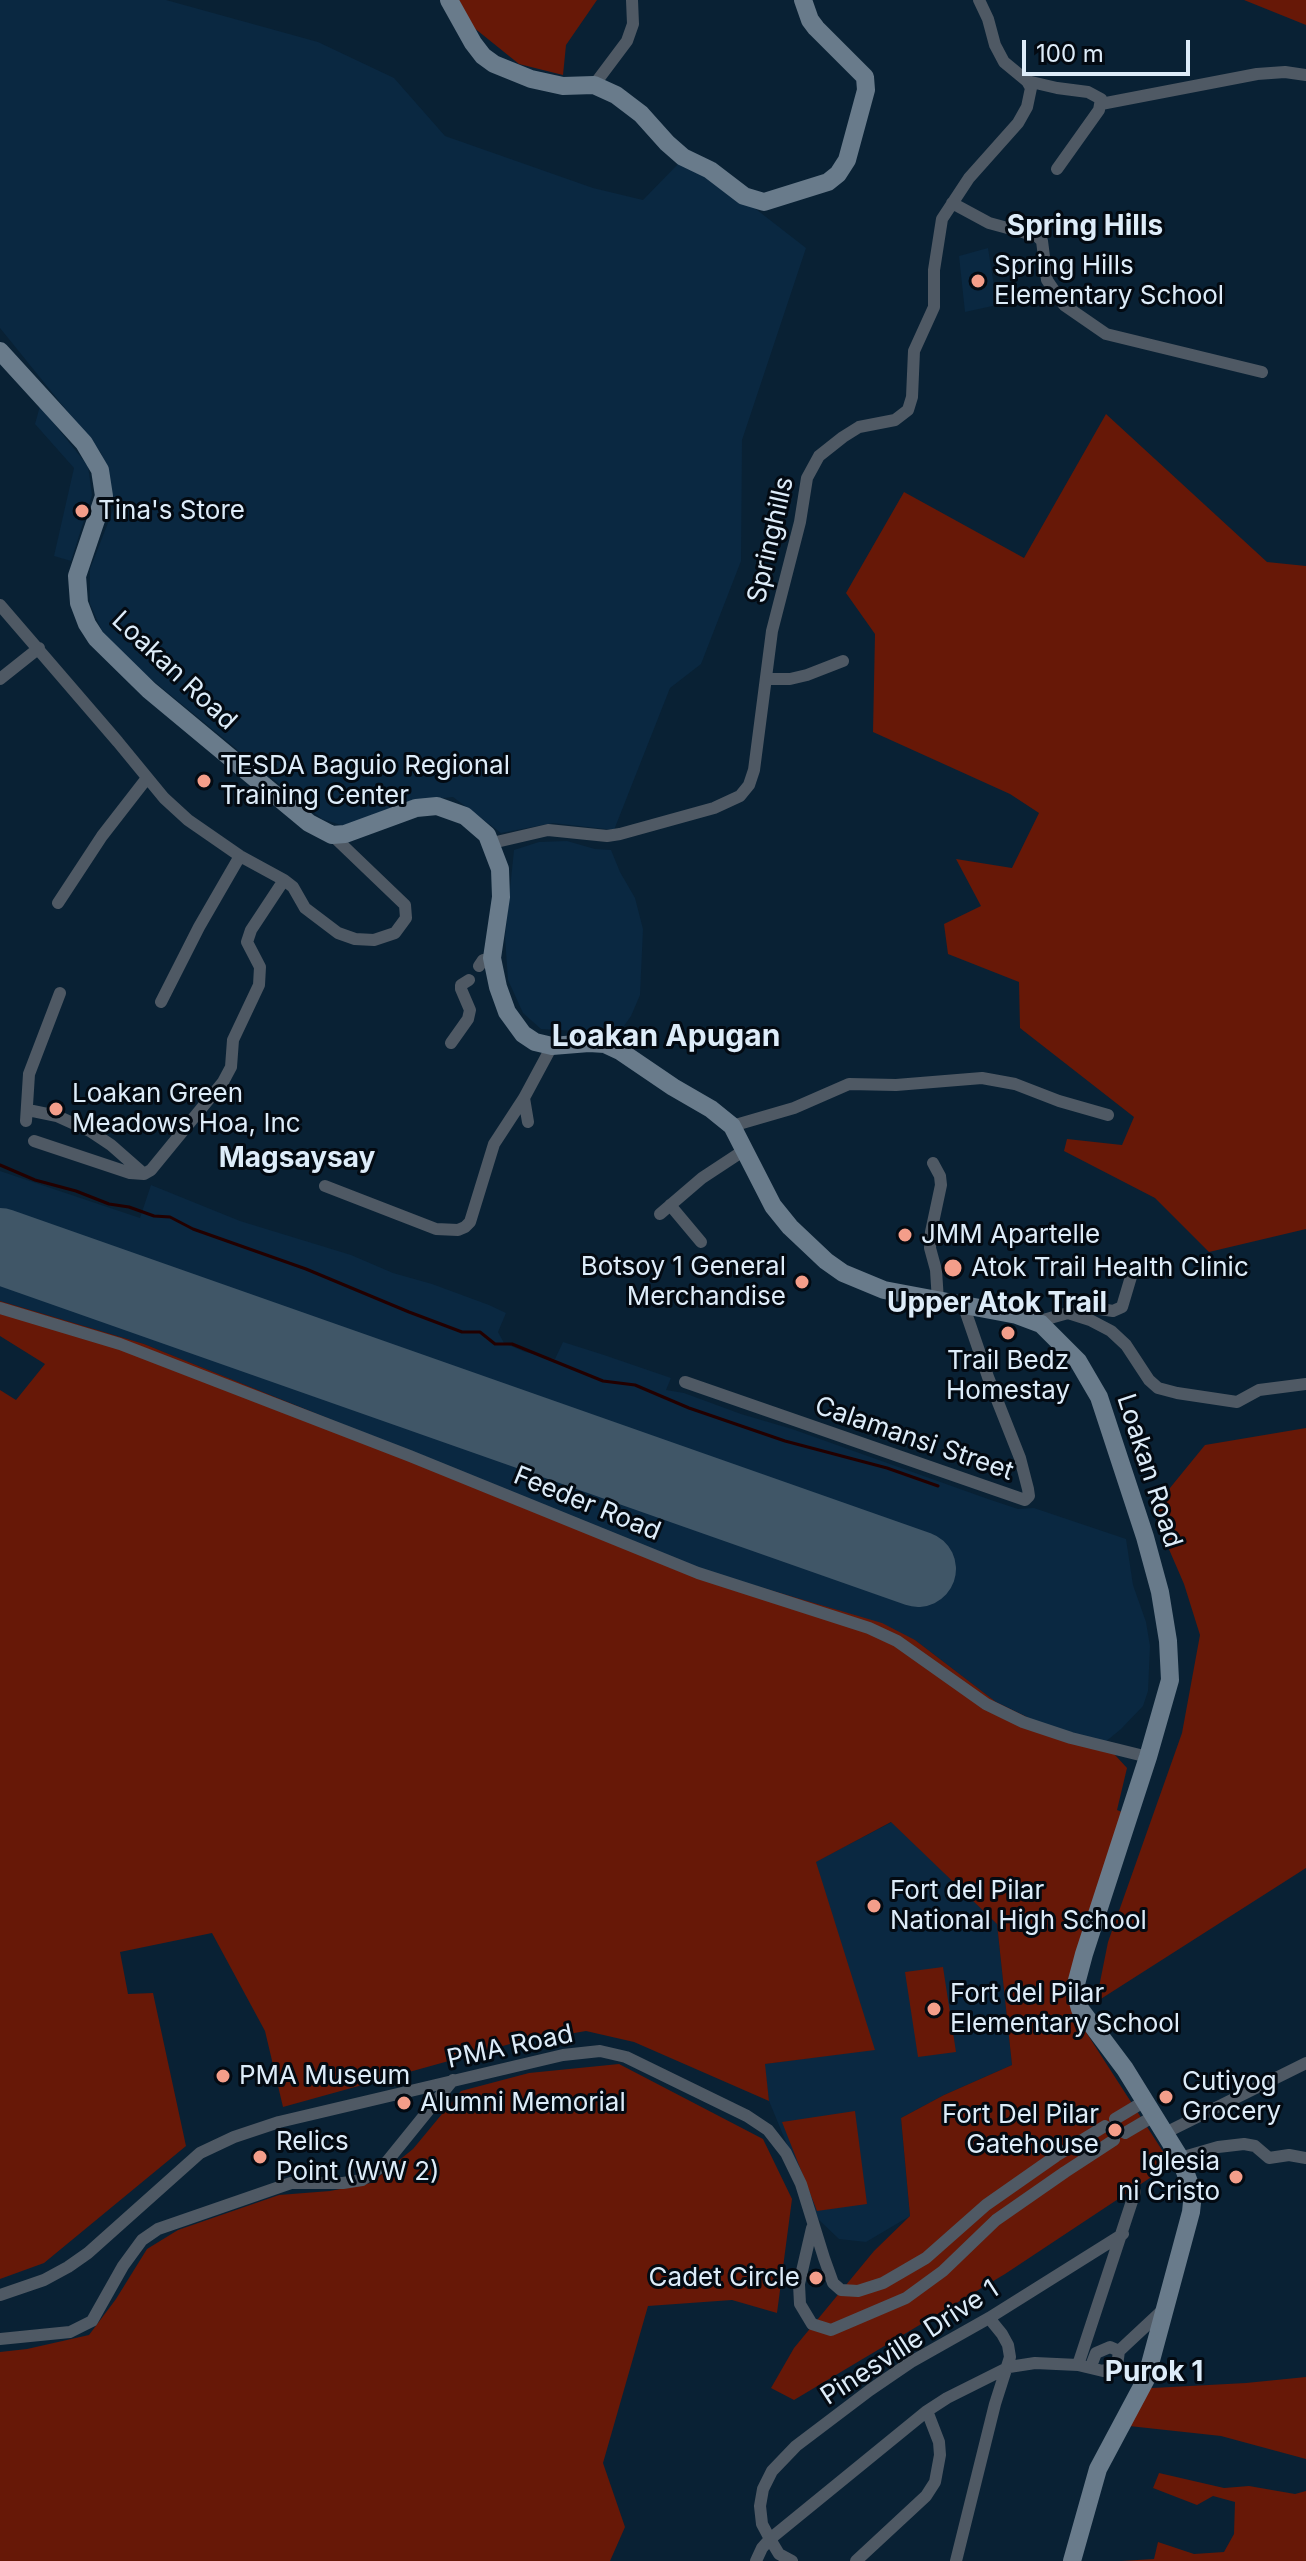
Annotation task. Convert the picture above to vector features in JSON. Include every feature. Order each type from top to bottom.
[{"type":"main road","points":[[449,0],[473,43],[494,64],[552,85],[594,85],[616,95],[641,114],[683,157],[710,170],[751,199],[764,202],[828,182],[838,174],[847,160],[867,84],[860,71],[810,20],[803,0]]},
{"type":"main road","name":"Loakan Road","points":[[0,351],[84,443],[100,470],[104,496],[81,563],[76,590],[96,638],[149,690],[309,823],[332,835]]},
{"type":"main road","points":[[332,835],[345,834],[416,808],[437,806],[465,816],[481,828],[492,843],[500,869],[501,897],[486,962],[507,1012],[523,1034],[535,1042],[552,1046],[605,1044],[711,1109],[732,1126]]},
{"type":"main road","name":"Loakan Road","points":[[732,1126],[773,1206],[790,1227],[843,1273],[884,1290],[1017,1315],[1036,1322],[1078,1361],[1099,1397],[1160,1592],[1168,1641],[1170,1680],[1076,1984],[1080,2009],[1125,2069],[1165,2133],[1180,2158],[1193,2193],[1191,2212],[1166,2307],[1140,2394],[1098,2469],[1072,2561]]},
{"type":"street","points":[[594,85],[619,53],[631,31],[632,0]]},
{"type":"street","points":[[979,0],[1004,62],[1027,81],[1088,92],[1099,97],[1101,104],[1083,135],[1057,169]]},
{"type":"street","points":[[1101,104],[1257,74],[1285,72],[1306,75]]},
{"type":"street","name":"Springhills","points":[[492,843],[548,830],[607,836],[620,834],[714,808],[740,796],[752,777],[772,631],[802,512],[807,478],[819,456],[843,437],[859,427],[895,420],[908,410],[912,397],[914,351],[934,307],[934,270],[942,219],[969,178],[1018,123],[1029,98],[1031,88],[1027,81]]},
{"type":"street","points":[[952,203],[989,223],[1037,236],[1042,241],[1047,280],[1064,305],[1106,334],[1262,372]]},
{"type":"street","points":[[0,605],[164,798],[188,820],[240,856],[284,880],[293,887],[305,908],[338,933],[355,939],[374,940],[395,933],[406,918],[405,905],[332,835]]},
{"type":"street","points":[[0,679],[39,648]]},
{"type":"street","points":[[766,679],[790,679],[843,661]]},
{"type":"street","points":[[58,903],[109,826],[147,778]]},
{"type":"street","points":[[161,1002],[240,856]]},
{"type":"street","points":[[34,1141],[130,1173],[144,1174],[151,1170],[223,1082],[231,1067],[233,1040],[259,985],[260,967],[247,942],[251,930],[284,880]]},
{"type":"street","points":[[451,1043],[468,1019],[470,1010],[461,985],[469,980]]},
{"type":"street","points":[[60,993],[29,1074],[27,1115],[57,1116],[90,1131],[144,1174]]},
{"type":"street","points":[[325,1186],[436,1229],[458,1230],[465,1227],[470,1222],[494,1144],[552,1046]]},
{"type":"street","points":[[732,1126],[794,1108],[849,1084],[896,1085],[982,1078],[1015,1084],[1108,1115]]},
{"type":"street","points":[[524,1098],[528,1122]]},
{"type":"street","points":[[701,1242],[665,1209],[702,1178],[743,1151]]},
{"type":"street","points":[[933,1163],[941,1185],[931,1232],[938,1301]]},
{"type":"street","points":[[1036,1322],[1088,1307],[1113,1311],[1122,1307],[1133,1270]]},
{"type":"street","name":"Calamansi Street","points":[[685,1382],[1025,1500],[1029,1496],[1020,1458],[964,1307]]},
{"type":"street","name":"Feeder Road","points":[[0,1308],[120,1344],[395,1450],[698,1573],[869,1628],[897,1641],[986,1704],[1023,1722],[1071,1738],[1148,1757]]},
{"type":"street","points":[[1068,1313],[1111,1331],[1126,1345],[1149,1380],[1158,1388],[1237,1402],[1259,1390],[1306,1384]]},
{"type":"street","name":"PMA Road","points":[[0,2295],[44,2280],[88,2253],[200,2153],[234,2137],[279,2122],[563,2055],[600,2051],[626,2057],[747,2116],[768,2130],[786,2153],[801,2184],[812,2228],[833,2283],[841,2290],[858,2291],[883,2283],[926,2258],[986,2205],[1067,2149],[1110,2123],[1149,2108]]},
{"type":"street","points":[[1165,2133],[1306,2063]]},
{"type":"street","points":[[0,2339],[70,2332],[92,2321],[123,2266],[142,2240],[158,2229],[291,2183],[362,2180],[385,2164],[453,2080]]},
{"type":"street","name":"PMA Road","points":[[812,2228],[799,2284],[800,2304],[812,2324],[831,2330],[906,2298],[943,2271],[996,2220],[1120,2137],[1149,2108]]},
{"type":"street","points":[[1180,2158],[1218,2147],[1244,2144],[1255,2146],[1269,2158],[1289,2155],[1306,2158]]},
{"type":"street","points":[[1067,2149],[1077,2164]]},
{"type":"street","points":[[1084,2365],[1135,2192]]},
{"type":"street","name":"Pinesville Drive 1","points":[[770,2539],[762,2524],[760,2506],[763,2489],[772,2471],[796,2446],[901,2369],[1123,2234]]},
{"type":"street","points":[[756,2561],[770,2539],[927,2411],[1009,2367],[1035,2363],[1084,2365],[1096,2353],[1110,2347],[1119,2351],[1166,2307]]},
{"type":"street","points":[[946,2561],[957,2556],[995,2404],[1009,2367],[1008,2345],[989,2318]]},
{"type":"street","points":[[856,2561],[926,2496],[935,2482],[939,2442],[927,2411]]},
{"type":"street","points":[[770,2539],[779,2554],[792,2561]]},
{"type":"shaded area","points":[[0,0],[166,0],[318,42],[394,78],[445,136],[593,188],[643,200],[680,162],[721,182],[806,248],[742,440],[741,561],[701,664],[670,688],[614,830],[553,823],[501,833],[453,797],[406,802],[344,826],[322,819],[118,652],[102,631],[90,604],[90,569],[115,505],[101,453],[0,328]]},
{"type":"shaded area","points":[[459,0],[597,0],[566,45],[563,75],[519,64],[473,27]]},
{"type":"shaded area","points":[[1244,0],[1306,0],[1306,25]]},
{"type":"shaded area","name":"Spring Hills Elementary School","points":[[988,248],[997,305],[965,312],[959,256]]},
{"type":"shaded area","points":[[40,406],[88,466],[92,495],[71,561],[54,556],[74,468],[35,424]]},
{"type":"shaded area","points":[[1106,414],[1267,562],[1306,566],[1306,1229],[1209,1252],[1155,1198],[1064,1151],[1067,1139],[1122,1145],[1134,1117],[1020,1028],[1019,982],[948,954],[944,924],[981,906],[956,859],[1012,868],[1039,813],[1010,794],[873,732],[875,634],[846,593],[904,492],[1024,558]]},
{"type":"shaded area","points":[[567,841],[611,850],[635,898],[643,929],[640,995],[631,1016],[614,1040],[594,1032],[541,1029],[523,1013],[508,980],[505,937],[514,850],[539,842]]},
{"type":"shaded area","points":[[0,1171],[140,1218],[151,1185],[240,1221],[351,1255],[393,1273],[489,1305],[506,1313],[498,1332],[504,1343],[525,1352],[555,1359],[563,1342],[671,1378],[666,1390],[684,1393],[792,1429],[1018,1509],[1034,1508],[1126,1539],[1133,1585],[1146,1622],[1150,1646],[1148,1691],[1143,1706],[1104,1743],[1037,1722],[996,1702],[915,1640],[705,1571],[144,1344],[0,1301]]},
{"type":"shaded area","points":[[0,1301],[144,1344],[705,1571],[882,1623],[915,1640],[996,1702],[1037,1722],[1104,1743],[1127,1768],[1117,1810],[1122,1812],[1073,2012],[1171,2164],[1005,2274],[794,2400],[771,2388],[794,2348],[874,2251],[910,2216],[901,2118],[1012,2065],[997,1924],[891,1822],[816,1862],[875,2050],[765,2064],[769,2101],[634,2042],[586,2031],[510,2044],[283,2107],[265,2031],[212,1933],[120,1952],[128,1994],[153,1993],[186,2146],[44,2263],[0,2279],[0,1390],[16,1400],[45,1364],[0,1336]]},
{"type":"shaded area","points":[[1306,1428],[1306,1868],[1096,2002],[1108,1942],[1182,1733],[1200,1635],[1184,1584],[1152,1510],[1205,1445]]},
{"type":"shaded area","name":"Fort del Pilar Elementary School","points":[[892,1822],[997,1924],[1012,2065],[901,2118],[910,2216],[866,2242],[839,2239],[818,2219],[769,2101],[764,2064],[874,2049],[815,1862]]},
{"type":"shaded area","points":[[943,1967],[956,2052],[918,2057],[905,1972]]},
{"type":"shaded area","points":[[619,2064],[763,2139],[792,2199],[777,2313],[732,2300],[648,2306],[603,2463],[625,2527],[610,2561],[0,2561],[0,2352],[89,2335],[147,2249],[178,2230],[279,2195],[330,2191],[371,2183],[413,2149],[461,2091],[529,2073]]},
{"type":"shaded area","points":[[855,2111],[867,2204],[817,2211],[782,2122]]},
{"type":"shaded area","points":[[1306,2377],[1306,2459],[1221,2436],[1129,2426],[1147,2387]]},
{"type":"shaded area","points":[[1159,2473],[1224,2488],[1249,2486],[1295,2494],[1306,2491],[1306,2561],[1121,2561],[1154,2559],[1158,2542],[1194,2554],[1224,2552],[1234,2534],[1235,2502],[1213,2496],[1197,2505],[1153,2488]]},
{"type":"waterway","points":[[0,1165],[109,1204],[170,1217],[193,1229],[306,1269],[409,1312],[462,1332],[480,1332],[495,1344],[512,1344],[603,1381],[635,1385],[689,1408],[785,1441],[887,1468],[938,1486]]},
{"type":"runway","points":[[0,1246],[918,1569]]},
{"type":"place","name":"Spring Hills Elementary School","points":[[978,281]]},
{"type":"place","name":"Tina's Store","points":[[82,511]]},
{"type":"place","name":"TESDA Baguio Regional Training Center","points":[[204,781]]},
{"type":"place","name":"Loakan Green Meadows Hoa, Inc","points":[[56,1109]]},
{"type":"place","name":"JMM Apartelle","points":[[905,1235]]},
{"type":"place","name":"Atok Trail Health Clinic","points":[[953,1268]]},
{"type":"place","name":"Botsoy 1 General Merchandise","points":[[802,1282]]},
{"type":"place","name":"Trail Bedz Homestay","points":[[1008,1333]]},
{"type":"place","name":"Fort del Pilar National High School","points":[[874,1906]]},
{"type":"place","name":"Fort del Pilar Elementary School","points":[[934,2009]]},
{"type":"place","name":"PMA Museum","points":[[223,2076]]},
{"type":"place","name":"Cutiyog Grocery","points":[[1166,2097]]},
{"type":"place","name":"Alumni Memorial","points":[[404,2103]]},
{"type":"place","name":"Fort Del Pilar Gatehouse","points":[[1115,2130]]},
{"type":"place","name":"Relics Point (WW 2)","points":[[260,2157]]},
{"type":"place","name":"Iglesia ni Cristo","points":[[1236,2177]]},
{"type":"place","name":"Cadet Circle","points":[[816,2278]]},
{"type":"district","name":"Spring Hills","points":[[1085,227]]},
{"type":"district","name":"Loakan Apugan","points":[[666,1037]]},
{"type":"district","name":"Magsaysay","points":[[297,1159]]},
{"type":"district","name":"Upper Atok Trail","points":[[997,1304]]},
{"type":"district","name":"Purok 1","points":[[1154,2373]]}]
